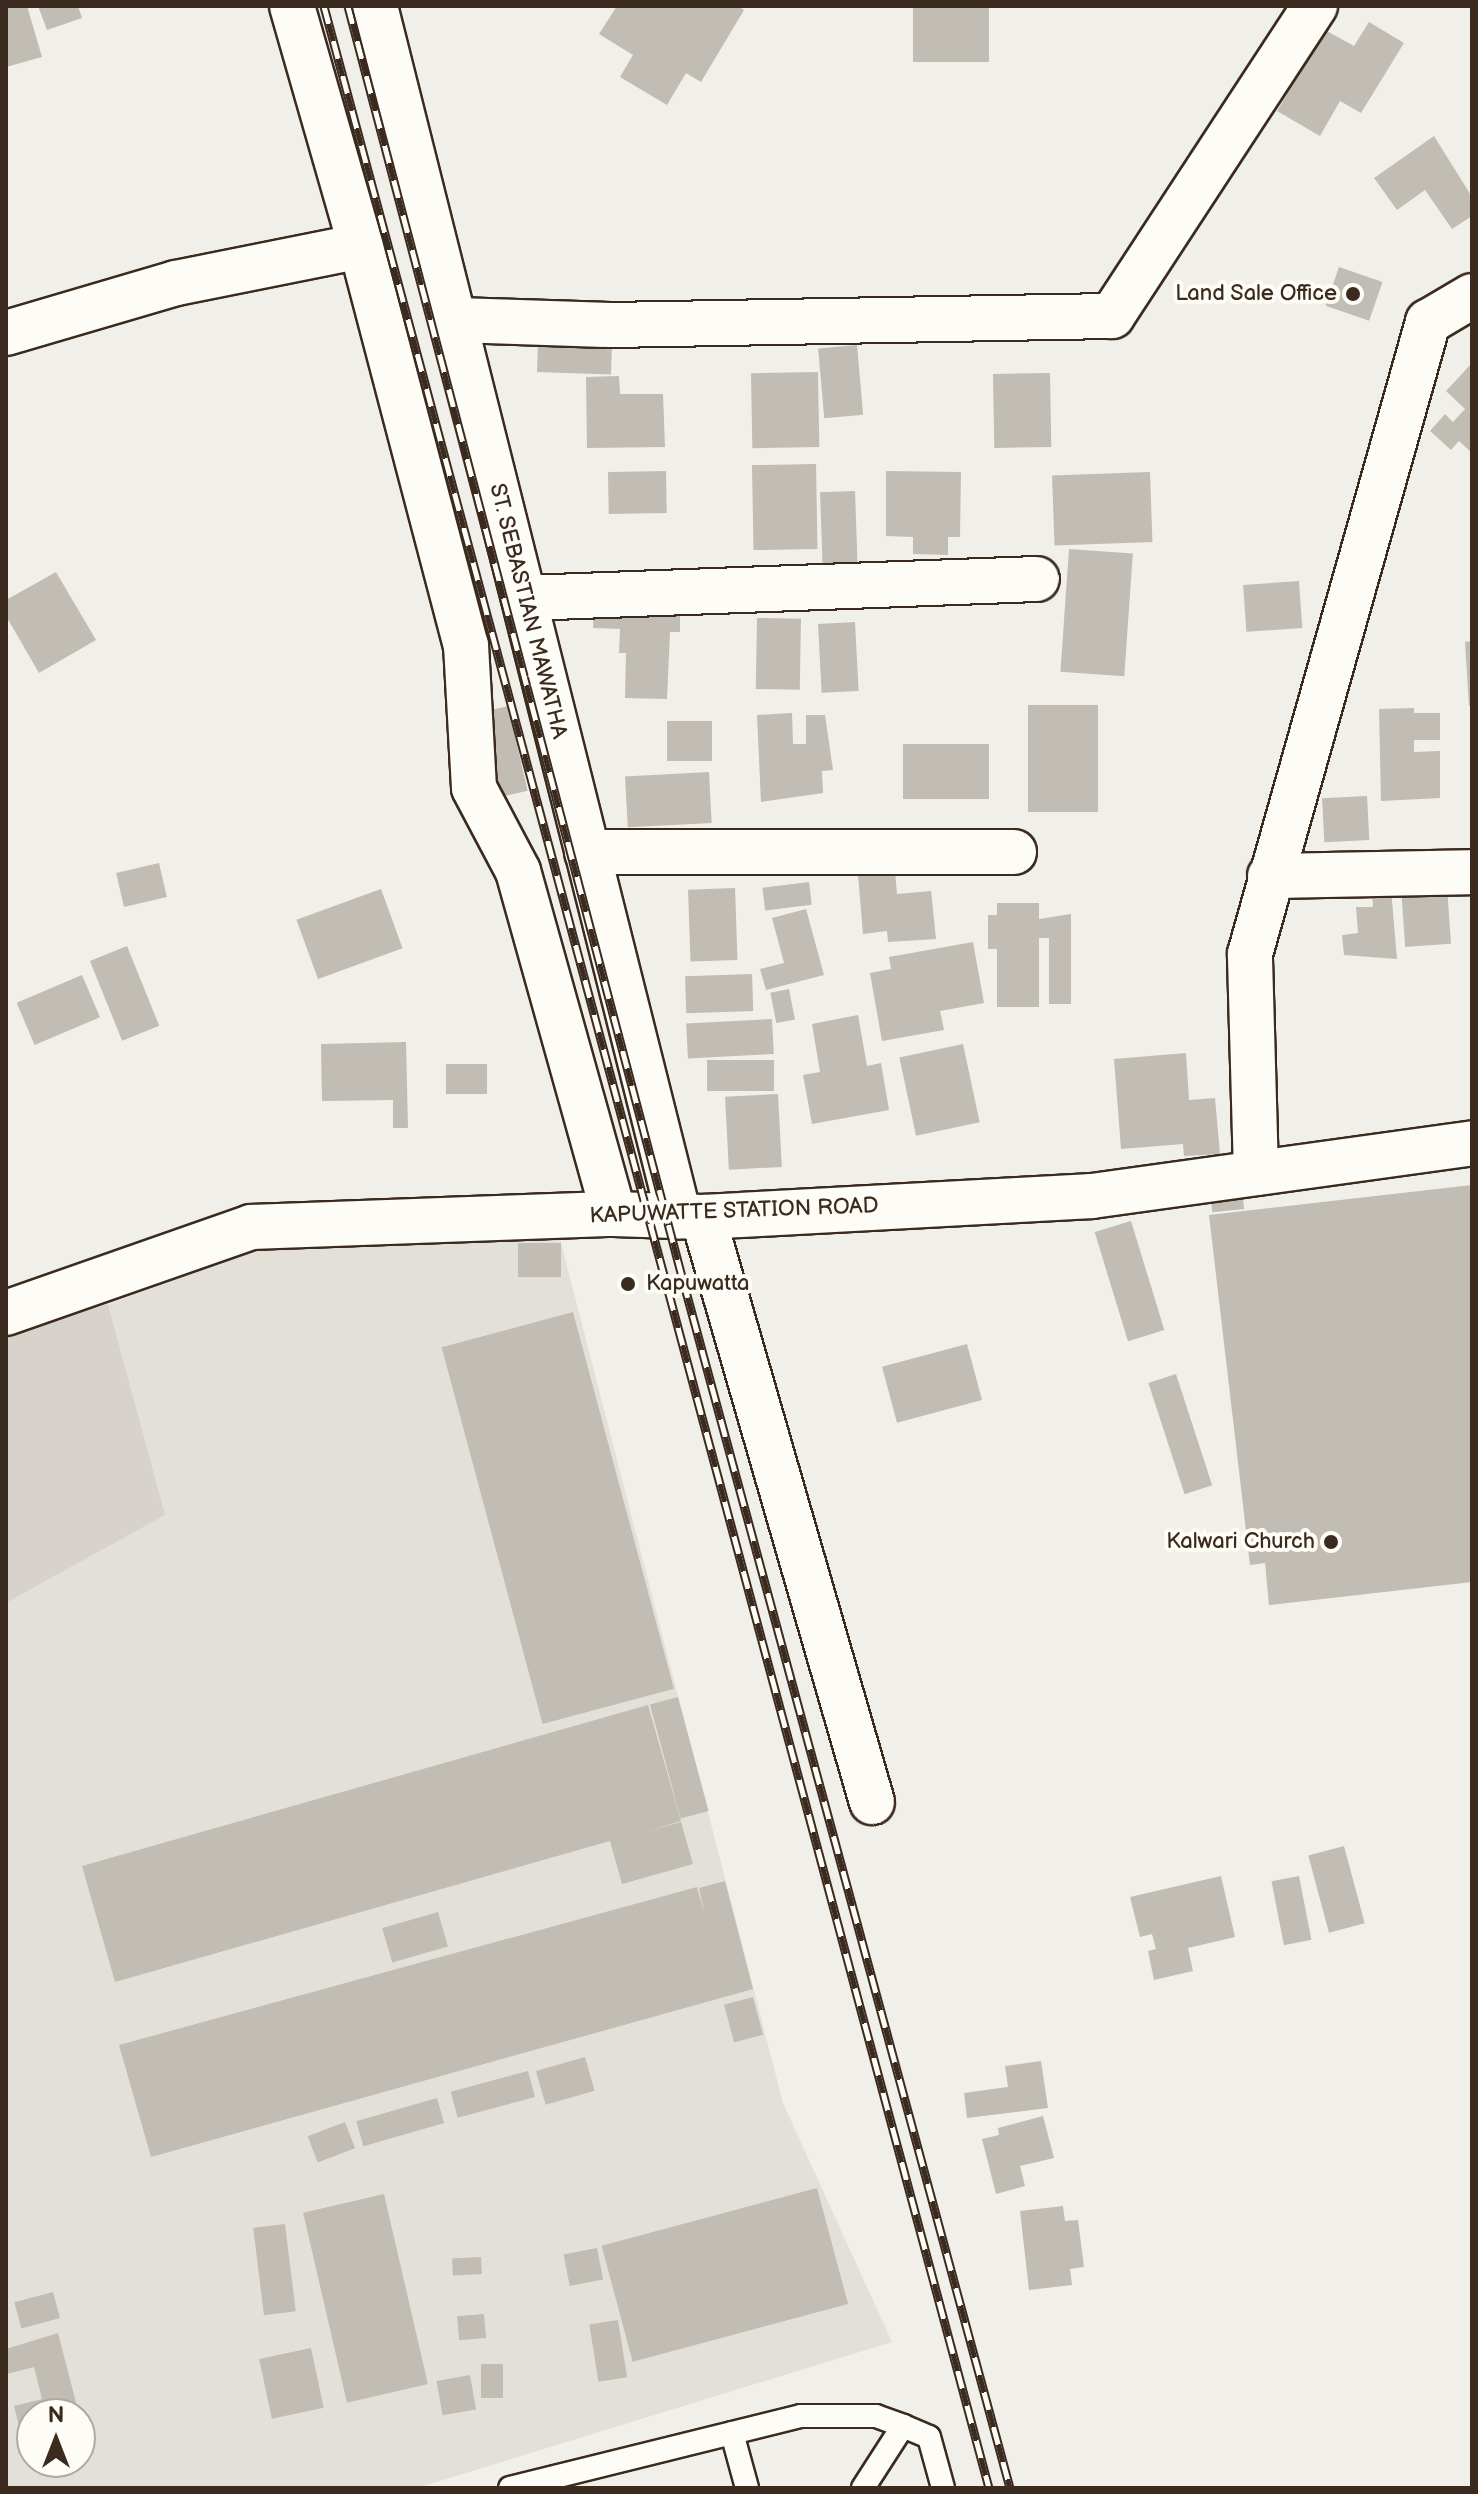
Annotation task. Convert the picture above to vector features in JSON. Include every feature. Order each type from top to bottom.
[{"type":"street","points":[[292,6],[361,246],[466,645],[474,788],[518,871],[614,1214]]},
{"type":"street","name":"ST. SEBASTIAN MAWATHA","points":[[375,6],[457,320],[587,852],[691,1216],[872,1802]]},
{"type":"street","points":[[457,320],[610,325],[1112,316],[1315,6]]},
{"type":"street","points":[[6,333],[176,283],[361,246]]},
{"type":"street","points":[[1256,1173],[1250,954],[1428,322],[1472,296]]},
{"type":"street","points":[[526,598],[1037,579]]},
{"type":"street","points":[[587,852],[1014,852]]},
{"type":"street","points":[[1270,876],[1472,872]]},
{"type":"street","name":"KAPUWATTE STATION ROAD","points":[[6,1313],[251,1227],[614,1214],[691,1216],[1092,1196],[1472,1143]]},
{"type":"lane","points":[[510,2488],[801,2416],[876,2416],[929,2437],[943,2488]]},
{"type":"lane","points":[[863,2488],[903,2426]]},
{"type":"lane","points":[[732,2433],[747,2488]]},
{"type":"shaded area","points":[[558,1231],[783,2103],[892,2342],[417,2488],[6,2488],[6,1603],[164,1515],[108,1304],[273,1245]]},
{"type":"shaded area","points":[[108,1304],[165,1515],[6,1603],[6,1336]]},
{"type":"building","points":[[6,6],[27,6],[42,57],[6,67]]},
{"type":"building","points":[[38,6],[78,6],[82,18],[47,30]]},
{"type":"building","points":[[617,6],[738,6],[744,10],[701,82],[686,73],[667,105],[620,77],[633,55],[599,34]]},
{"type":"building","points":[[913,6],[989,6],[989,62],[913,62]]},
{"type":"building","points":[[1369,22],[1404,43],[1361,113],[1340,101],[1320,136],[1277,111],[1325,30],[1354,46]]},
{"type":"building","points":[[1434,136],[1472,197],[1472,216],[1452,229],[1425,190],[1397,210],[1374,178]]},
{"type":"building","name":"Land Sale Office","points":[[1339,267],[1382,282],[1369,321],[1326,306]]},
{"type":"building","points":[[538,344],[612,347],[611,375],[537,372]]},
{"type":"building","points":[[857,345],[863,415],[824,418],[818,348]]},
{"type":"building","points":[[1472,363],[1472,453],[1459,441],[1451,450],[1430,431],[1445,414],[1453,422],[1465,409],[1446,391]]},
{"type":"building","points":[[818,372],[819,447],[752,448],[751,373]]},
{"type":"building","points":[[1050,373],[1051,447],[994,448],[993,374]]},
{"type":"building","points":[[619,376],[620,394],[663,394],[665,447],[587,448],[586,377]]},
{"type":"building","points":[[816,464],[817,549],[753,550],[752,465]]},
{"type":"building","points":[[666,471],[667,513],[609,514],[608,472]]},
{"type":"building","points":[[886,471],[961,472],[960,537],[948,537],[948,555],[913,554],[913,537],[886,536]]},
{"type":"building","points":[[1150,472],[1152,542],[1055,545],[1052,475]]},
{"type":"building","points":[[855,491],[858,565],[823,566],[820,492]]},
{"type":"building","points":[[1069,549],[1133,553],[1124,676],[1060,672]]},
{"type":"building","points":[[56,572],[96,640],[39,673],[6,616],[6,600]]},
{"type":"building","points":[[1299,581],[1302,628],[1246,632],[1243,585]]},
{"type":"building","points":[[594,604],[680,606],[680,632],[670,632],[667,699],[625,698],[626,653],[619,653],[620,629],[593,628]]},
{"type":"building","points":[[757,618],[801,619],[800,690],[756,689]]},
{"type":"building","points":[[855,622],[859,691],[822,693],[818,624]]},
{"type":"building","points":[[1472,641],[1472,705],[1469,706],[1465,642]]},
{"type":"building","points":[[1028,705],[1098,705],[1098,812],[1028,812]]},
{"type":"building","points":[[508,706],[528,791],[494,798],[475,714]]},
{"type":"building","points":[[1414,708],[1414,713],[1440,713],[1440,740],[1414,740],[1414,752],[1440,751],[1440,798],[1381,801],[1379,709]]},
{"type":"building","points":[[792,713],[793,744],[806,744],[806,715],[825,715],[833,770],[822,771],[823,793],[761,802],[757,715]]},
{"type":"building","points":[[667,721],[712,721],[712,761],[667,761]]},
{"type":"building","points":[[903,744],[989,744],[989,799],[903,799]]},
{"type":"building","points":[[709,772],[712,823],[628,827],[625,776]]},
{"type":"building","points":[[1367,796],[1369,840],[1324,842],[1322,798]]},
{"type":"building","points":[[159,863],[167,897],[124,907],[116,873]]},
{"type":"building","points":[[895,871],[897,894],[931,891],[936,939],[888,942],[887,931],[863,934],[858,875]]},
{"type":"building","points":[[809,882],[812,905],[765,911],[762,888]]},
{"type":"building","points":[[1447,886],[1451,944],[1405,947],[1401,889]]},
{"type":"building","points":[[735,888],[738,960],[691,962],[688,890]]},
{"type":"building","points":[[381,889],[403,948],[318,979],[296,920]]},
{"type":"building","points":[[1391,889],[1397,959],[1344,955],[1342,935],[1358,933],[1356,907],[1373,907],[1372,891]]},
{"type":"building","points":[[997,903],[1039,903],[1039,919],[1071,914],[1071,1004],[1049,1004],[1049,938],[1039,938],[1039,1007],[997,1007],[997,949],[988,949],[988,915],[997,915]]},
{"type":"building","points":[[806,909],[824,975],[766,990],[760,969],[784,963],[772,918]]},
{"type":"building","points":[[973,942],[984,1003],[940,1011],[944,1030],[882,1041],[870,973],[891,969],[889,957]]},
{"type":"building","points":[[127,946],[159,1026],[122,1041],[90,961]]},
{"type":"building","points":[[752,974],[753,1011],[686,1013],[685,976]]},
{"type":"building","points":[[82,975],[100,1017],[35,1045],[17,1003]]},
{"type":"building","points":[[789,989],[795,1019],[776,1023],[770,993]]},
{"type":"building","points":[[858,1015],[867,1066],[881,1063],[889,1110],[812,1124],[803,1075],[820,1072],[812,1024]]},
{"type":"building","points":[[772,1019],[774,1054],[688,1058],[686,1024]]},
{"type":"building","points":[[406,1042],[408,1128],[393,1128],[393,1100],[322,1101],[321,1044]]},
{"type":"building","points":[[963,1044],[980,1122],[916,1136],[899,1058]]},
{"type":"building","points":[[1186,1053],[1189,1100],[1215,1098],[1220,1154],[1184,1156],[1183,1144],[1121,1149],[1114,1059]]},
{"type":"building","points":[[707,1060],[774,1060],[774,1091],[707,1091]]},
{"type":"building","points":[[446,1064],[487,1064],[487,1094],[446,1094]]},
{"type":"building","points":[[778,1094],[782,1167],[729,1170],[725,1097]]},
{"type":"building","points":[[1472,1185],[1472,1582],[1269,1605],[1265,1563],[1250,1565],[1209,1215]]},
{"type":"building","points":[[1242,1189],[1244,1209],[1212,1212],[1210,1192]]},
{"type":"building","points":[[1131,1221],[1164,1330],[1128,1341],[1095,1232]]},
{"type":"building","points":[[703,1238],[724,1315],[707,1320],[687,1242]]},
{"type":"building","points":[[518,1243],[561,1243],[561,1277],[518,1277]]},
{"type":"building","points":[[573,1312],[674,1689],[543,1724],[442,1347]]},
{"type":"building","points":[[967,1344],[982,1400],[897,1423],[882,1367]]},
{"type":"building","points":[[1176,1374],[1212,1485],[1185,1494],[1148,1383]]},
{"type":"building","points":[[678,1697],[709,1811],[681,1818],[650,1705]]},
{"type":"building","points":[[648,1705],[681,1821],[645,1832],[681,1822],[693,1864],[622,1884],[610,1841],[115,1982],[82,1866]]},
{"type":"building","points":[[1344,1846],[1365,1923],[1329,1933],[1308,1856]]},
{"type":"building","points":[[1221,1876],[1235,1937],[1188,1948],[1193,1971],[1154,1980],[1148,1951],[1156,1949],[1152,1934],[1140,1937],[1130,1897]]},
{"type":"building","points":[[1299,1876],[1311,1940],[1284,1945],[1272,1881]]},
{"type":"building","points":[[725,1881],[753,1989],[151,2157],[119,2045],[697,1887],[705,1915],[699,1888]]},
{"type":"building","points":[[438,1912],[448,1947],[392,1963],[382,1928]]},
{"type":"building","points":[[753,1997],[763,2035],[734,2042],[724,2005]]},
{"type":"building","points":[[585,2057],[595,2091],[546,2105],[536,2071]]},
{"type":"building","points":[[1041,2061],[1048,2108],[967,2118],[964,2093],[1008,2087],[1005,2066]]},
{"type":"building","points":[[528,2071],[535,2097],[458,2118],[451,2092]]},
{"type":"building","points":[[437,2098],[444,2123],[363,2146],[356,2121]]},
{"type":"building","points":[[1043,2116],[1054,2158],[1020,2166],[1025,2186],[996,2194],[982,2139],[999,2135],[998,2128]]},
{"type":"building","points":[[345,2122],[355,2148],[318,2162],[308,2136]]},
{"type":"building","points":[[817,2188],[848,2304],[633,2362],[602,2246]]},
{"type":"building","points":[[384,2194],[428,2384],[347,2403],[303,2213]]},
{"type":"building","points":[[1063,2206],[1065,2221],[1078,2220],[1084,2267],[1070,2269],[1072,2285],[1029,2290],[1020,2211]]},
{"type":"building","points":[[285,2224],[296,2311],[264,2315],[253,2228]]},
{"type":"building","points":[[597,2248],[603,2279],[570,2286],[564,2254]]},
{"type":"building","points":[[481,2257],[482,2274],[453,2275],[452,2259]]},
{"type":"building","points":[[53,2292],[60,2318],[21,2328],[14,2302]]},
{"type":"building","points":[[484,2314],[486,2338],[459,2340],[457,2316]]},
{"type":"building","points":[[618,2320],[627,2377],[598,2382],[589,2325]]},
{"type":"building","points":[[58,2333],[75,2398],[42,2398],[34,2367],[7,2374],[6,2349]]},
{"type":"building","points":[[311,2348],[324,2408],[272,2419],[259,2359]]},
{"type":"building","points":[[481,2364],[503,2364],[503,2398],[481,2398]]},
{"type":"building","points":[[470,2375],[476,2409],[443,2415],[437,2381]]},
{"type":"railway","points":[[324,6],[989,2488]]},
{"type":"railway","points":[[348,6],[683,1280],[1010,2488]]},
{"type":"place","name":"Land Sale Office","points":[[1353,294]]},
{"type":"place","name":"Kapuwatta","points":[[628,1284]]},
{"type":"place","name":"Kalwari Church","points":[[1331,1542]]}]
